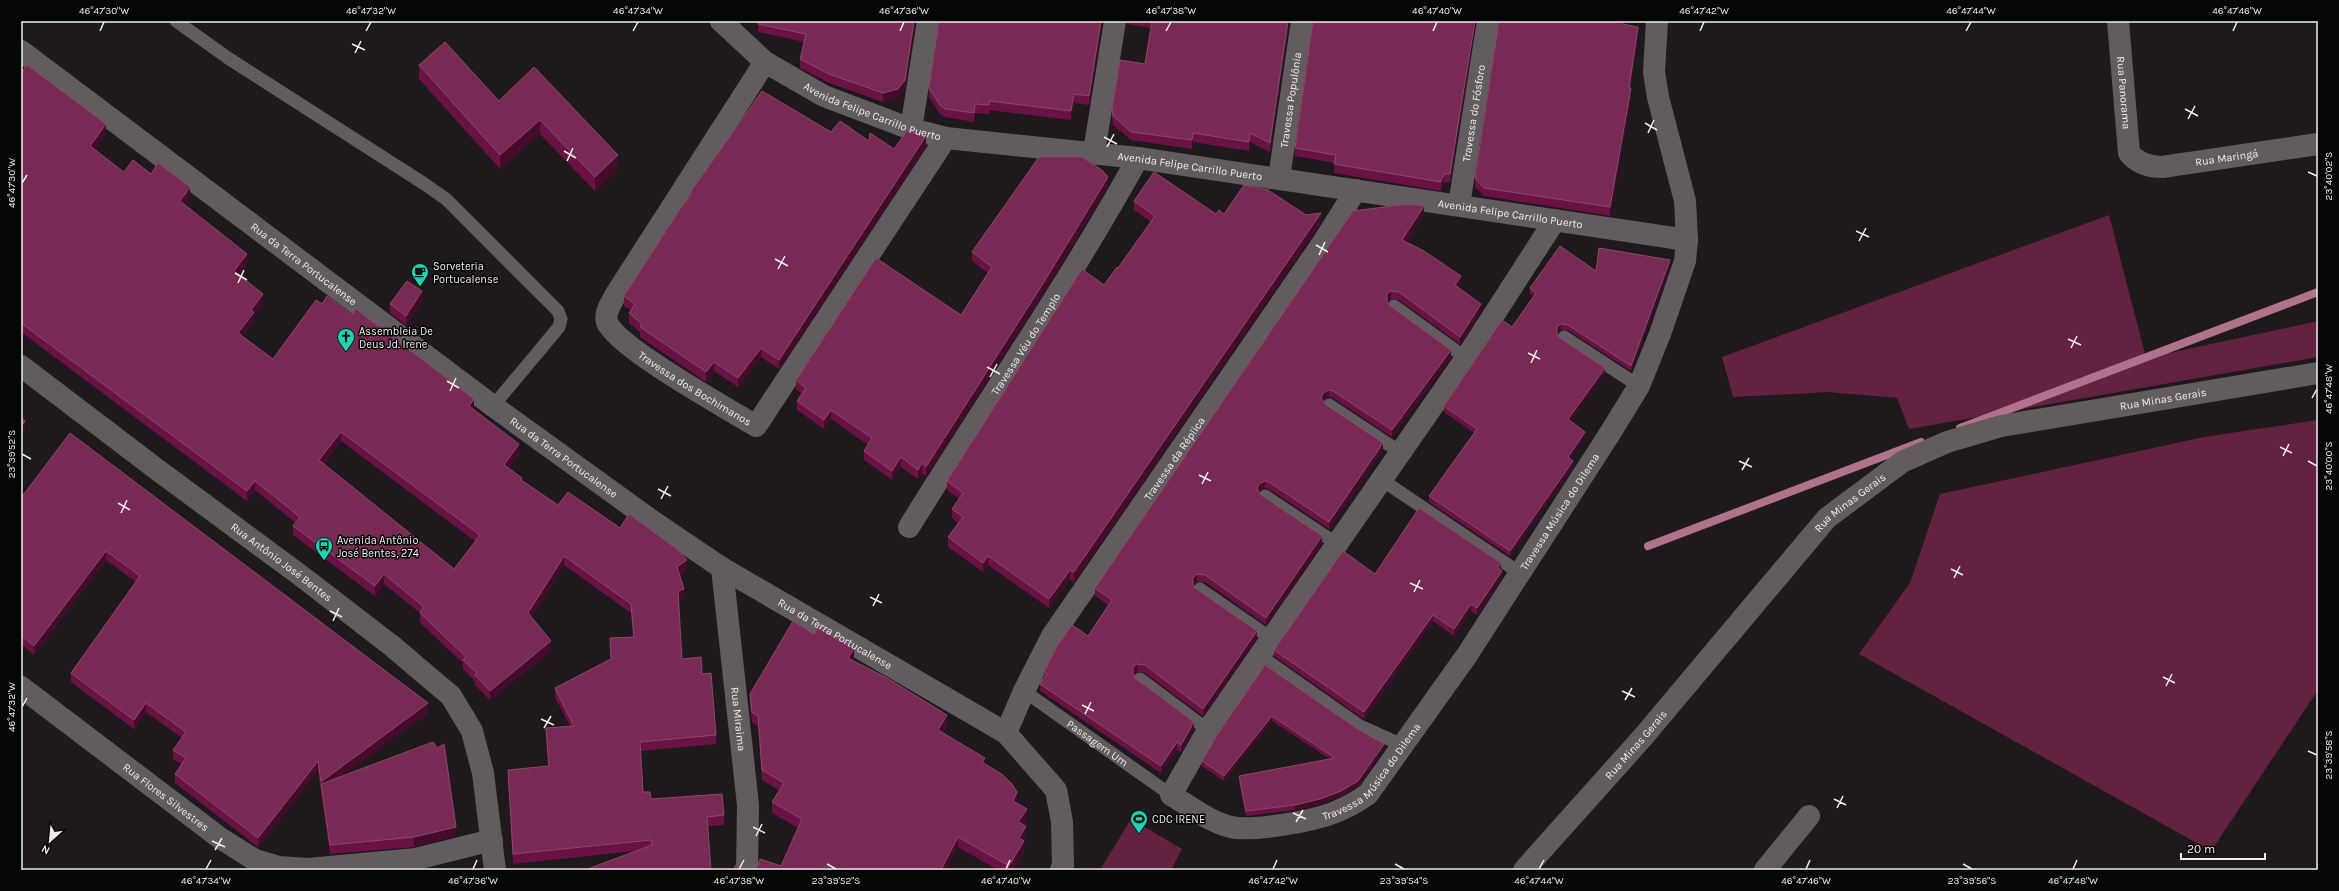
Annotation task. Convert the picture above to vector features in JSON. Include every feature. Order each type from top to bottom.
[{"type":"street","points":[[910,129],[928,21]]},
{"type":"street","points":[[1094,152],[1115,21]]},
{"type":"street","name":"Travessa Populônia","points":[[1279,178],[1302,21]]},
{"type":"street","name":"Travessa do Fósforo","points":[[1459,205],[1488,21]]},
{"type":"street","name":"Travessa Música do Dilema","points":[[1171,795],[1215,821],[1231,827],[1250,828],[1284,824],[1332,814],[1354,804],[1368,794],[1467,655],[1639,386],[1677,290],[1686,261],[1687,240],[1685,201],[1658,97],[1654,72],[1657,21]]},
{"type":"street","name":"Rua Panorama","points":[[2118,21],[2129,153],[2137,161]]},
{"type":"street","name":"Avenida Felipe Carrillo Puerto","points":[[730,25],[765,62],[824,96],[910,129],[946,138],[1094,152],[1138,158],[1687,240]]},
{"type":"street","name":"Rua da Terra Portucalense","points":[[21,51],[493,406],[722,568],[1006,733],[1056,790],[1062,822],[1063,865],[1061,870]]},
{"type":"street","name":"Travessa dos Bochimanos","points":[[765,62],[616,294],[606,315],[610,326],[616,333],[662,369],[700,394],[756,426],[946,138]]},
{"type":"street","name":"Rua Maringá","points":[[2137,161],[2151,167],[2162,167],[2318,144]]},
{"type":"street","name":"Travessa Véu do Templo","points":[[909,527],[1018,357],[1108,212],[1138,158]]},
{"type":"street","name":"Travessa da Réplica","points":[[1006,733],[1024,691],[1052,636],[1322,244],[1356,190]]},
{"type":"street","points":[[1171,795],[1208,730],[1466,358],[1555,220]]},
{"type":"street","name":"Rua Antônio José Bentes","points":[[21,366],[159,471],[300,575],[392,646],[451,696],[472,731],[483,773],[495,870]]},
{"type":"street","name":"Rua Minas Gerais","points":[[1524,870],[1643,737],[1827,518],[1902,462],[1947,442],[2001,426],[2318,373]]},
{"type":"street","name":"Rua Miraima","points":[[722,568],[748,805],[747,870]]},
{"type":"street","name":"Rua Flores Silvestres","points":[[21,687],[220,838],[255,860],[279,867],[308,869],[337,867],[416,859],[492,840]]},
{"type":"street","points":[[1765,870],[1809,816]]},
{"type":"lane","points":[[176,21],[228,58],[446,199],[558,311],[561,319],[559,327],[493,406]]},
{"type":"lane","points":[[1394,306],[1466,358]]},
{"type":"lane","points":[[1564,337],[1639,386]]},
{"type":"lane","points":[[1328,405],[1400,452]]},
{"type":"lane","points":[[1382,480],[1520,573]]},
{"type":"lane","points":[[1265,496],[1337,544]]},
{"type":"lane","points":[[1200,589],[1266,648],[1360,726],[1402,745]]},
{"type":"lane","points":[[1140,679],[1208,730]]},
{"type":"lane","name":"Passagem Um","points":[[1024,691],[1171,795]]},
{"type":"shaded area","points":[[2109,215],[2146,358],[2318,321],[2318,357],[1909,429],[1897,398],[1828,392],[1733,397],[1722,357]]},
{"type":"shaded area","points":[[2318,420],[2318,690],[2211,851],[1859,654],[1910,583],[1940,494],[2204,437]]},
{"type":"shaded area","name":"CDC IRENE","points":[[1131,819],[1182,849],[1171,870],[1100,870]]},
{"type":"building","points":[[759,21],[914,21],[905,80],[898,89],[883,93],[829,74],[800,59],[806,34],[758,24]]},
{"type":"building","points":[[939,21],[1101,21],[1089,96],[1074,94],[1071,111],[989,101],[989,105],[975,104],[974,113],[945,109],[940,105],[929,88]]},
{"type":"building","points":[[1152,21],[1288,21],[1270,143],[1250,133],[1249,142],[1193,133],[1192,140],[1131,132],[1113,116],[1112,109],[1120,60],[1145,64]]},
{"type":"building","points":[[1313,21],[1475,21],[1450,174],[1444,174],[1441,182],[1334,164],[1336,155],[1295,148]]},
{"type":"building","points":[[1499,21],[1623,21],[1622,24],[1638,27],[1629,88],[1631,88],[1610,207],[1484,188],[1475,178]]},
{"type":"building","points":[[445,42],[499,101],[534,67],[618,155],[595,177],[540,120],[500,155],[419,65]]},
{"type":"building","points":[[27,65],[106,124],[90,146],[124,172],[133,160],[151,174],[158,163],[190,187],[180,201],[247,254],[234,271],[263,294],[251,310],[254,312],[238,333],[273,359],[316,300],[322,304],[327,296],[352,315],[356,309],[474,399],[469,406],[519,444],[504,465],[522,478],[521,480],[558,505],[568,492],[620,528],[629,514],[677,549],[687,560],[677,567],[684,589],[678,591],[682,659],[701,657],[702,674],[711,673],[716,735],[640,742],[643,792],[650,792],[651,799],[722,794],[724,815],[707,817],[711,870],[585,870],[652,845],[651,840],[513,854],[508,770],[549,766],[546,728],[574,726],[555,688],[611,659],[610,638],[634,637],[631,604],[564,556],[528,613],[551,641],[490,691],[475,675],[477,673],[463,660],[466,657],[420,613],[424,607],[384,574],[375,586],[293,526],[300,517],[255,481],[247,491],[21,323],[21,73]],"holes":[[[341,432],[480,535],[454,569],[319,460]]]},
{"type":"building","points":[[762,91],[831,132],[840,121],[869,141],[870,133],[894,149],[907,131],[926,136],[779,360],[761,348],[738,378],[714,362],[706,372],[640,327],[642,324],[629,313],[635,304],[624,296],[680,209],[691,195],[689,194]]},
{"type":"building","points":[[1039,157],[1082,157],[1102,170],[1108,177],[1044,282],[926,467],[922,463],[918,470],[901,457],[892,471],[864,451],[872,438],[831,410],[824,420],[797,401],[806,388],[796,380],[876,258],[961,315],[992,267],[972,252]]},
{"type":"building","points":[[1154,172],[1216,214],[1219,210],[1224,214],[1244,185],[1268,190],[1306,215],[1321,213],[1074,572],[1070,570],[1049,599],[988,556],[983,563],[948,537],[963,517],[952,509],[963,493],[947,481],[1082,269],[1104,285],[1155,216],[1134,201]]},
{"type":"building","points":[[1408,204],[1424,206],[1402,240],[1424,251],[1461,276],[1455,285],[1481,304],[1460,337],[1399,292],[1391,291],[1387,294],[1387,302],[1389,305],[1451,350],[1392,430],[1333,391],[1329,390],[1323,393],[1321,398],[1325,404],[1383,443],[1329,522],[1269,482],[1265,481],[1259,484],[1257,489],[1261,495],[1322,536],[1266,618],[1205,575],[1197,574],[1193,578],[1193,585],[1195,588],[1257,631],[1203,709],[1145,665],[1137,664],[1133,667],[1133,674],[1135,678],[1194,722],[1181,745],[1177,742],[1161,766],[1040,684],[1047,674],[1044,672],[1057,646],[1072,625],[1088,636],[1112,600],[1095,588],[1353,211]]},
{"type":"building","points":[[1560,246],[1596,271],[1599,248],[1670,260],[1631,366],[1568,325],[1561,324],[1557,327],[1557,335],[1560,338],[1605,368],[1568,419],[1585,432],[1568,457],[1573,461],[1510,551],[1429,496],[1477,429],[1444,406],[1502,320],[1512,327],[1536,293],[1530,288]]},
{"type":"building","points":[[407,281],[422,291],[406,316],[390,304]]},
{"type":"building","points":[[21,418],[25,421],[21,427]]},
{"type":"building","points":[[70,433],[428,703],[321,782],[318,761],[258,838],[175,774],[186,758],[173,750],[186,732],[146,703],[134,720],[71,673],[140,576],[106,551],[34,646],[21,635],[21,498]]},
{"type":"building","points":[[1419,508],[1501,563],[1498,568],[1502,571],[1477,608],[1471,604],[1454,629],[1433,615],[1364,712],[1274,650],[1343,551],[1375,574]]},
{"type":"building","points":[[793,621],[814,634],[818,628],[854,649],[848,658],[887,678],[947,715],[938,730],[985,758],[982,762],[1003,775],[1012,784],[1017,792],[1013,801],[1027,809],[1018,822],[1026,826],[1019,838],[1024,841],[1009,866],[958,837],[941,870],[753,870],[758,866],[760,859],[781,866],[802,819],[772,802],[784,783],[762,770],[758,716],[752,712],[750,694]]},
{"type":"building","points":[[1265,665],[1356,728],[1384,744],[1358,781],[1341,791],[1320,799],[1295,805],[1246,811],[1239,776],[1335,758],[1272,716],[1224,776],[1202,761],[1219,732]]},
{"type":"building","points":[[433,742],[437,748],[444,744],[456,827],[414,837],[330,845],[321,784]]},
{"type":"building","points":[[736,865],[740,870],[733,870]]},
{"type":"waterway","points":[[1960,428],[2318,292]]},
{"type":"waterway","points":[[1648,546],[1921,442]]},
{"type":"place","name":"Sorveteria Portucalense","points":[[420,287]]},
{"type":"place","name":"Assembleia De Deus Jd. Irene","points":[[346,352]]},
{"type":"place","name":"Avenida Antônio José Bentes, 274","points":[[324,561]]},
{"type":"place","name":"CDC IRENE","points":[[1139,834]]}]
